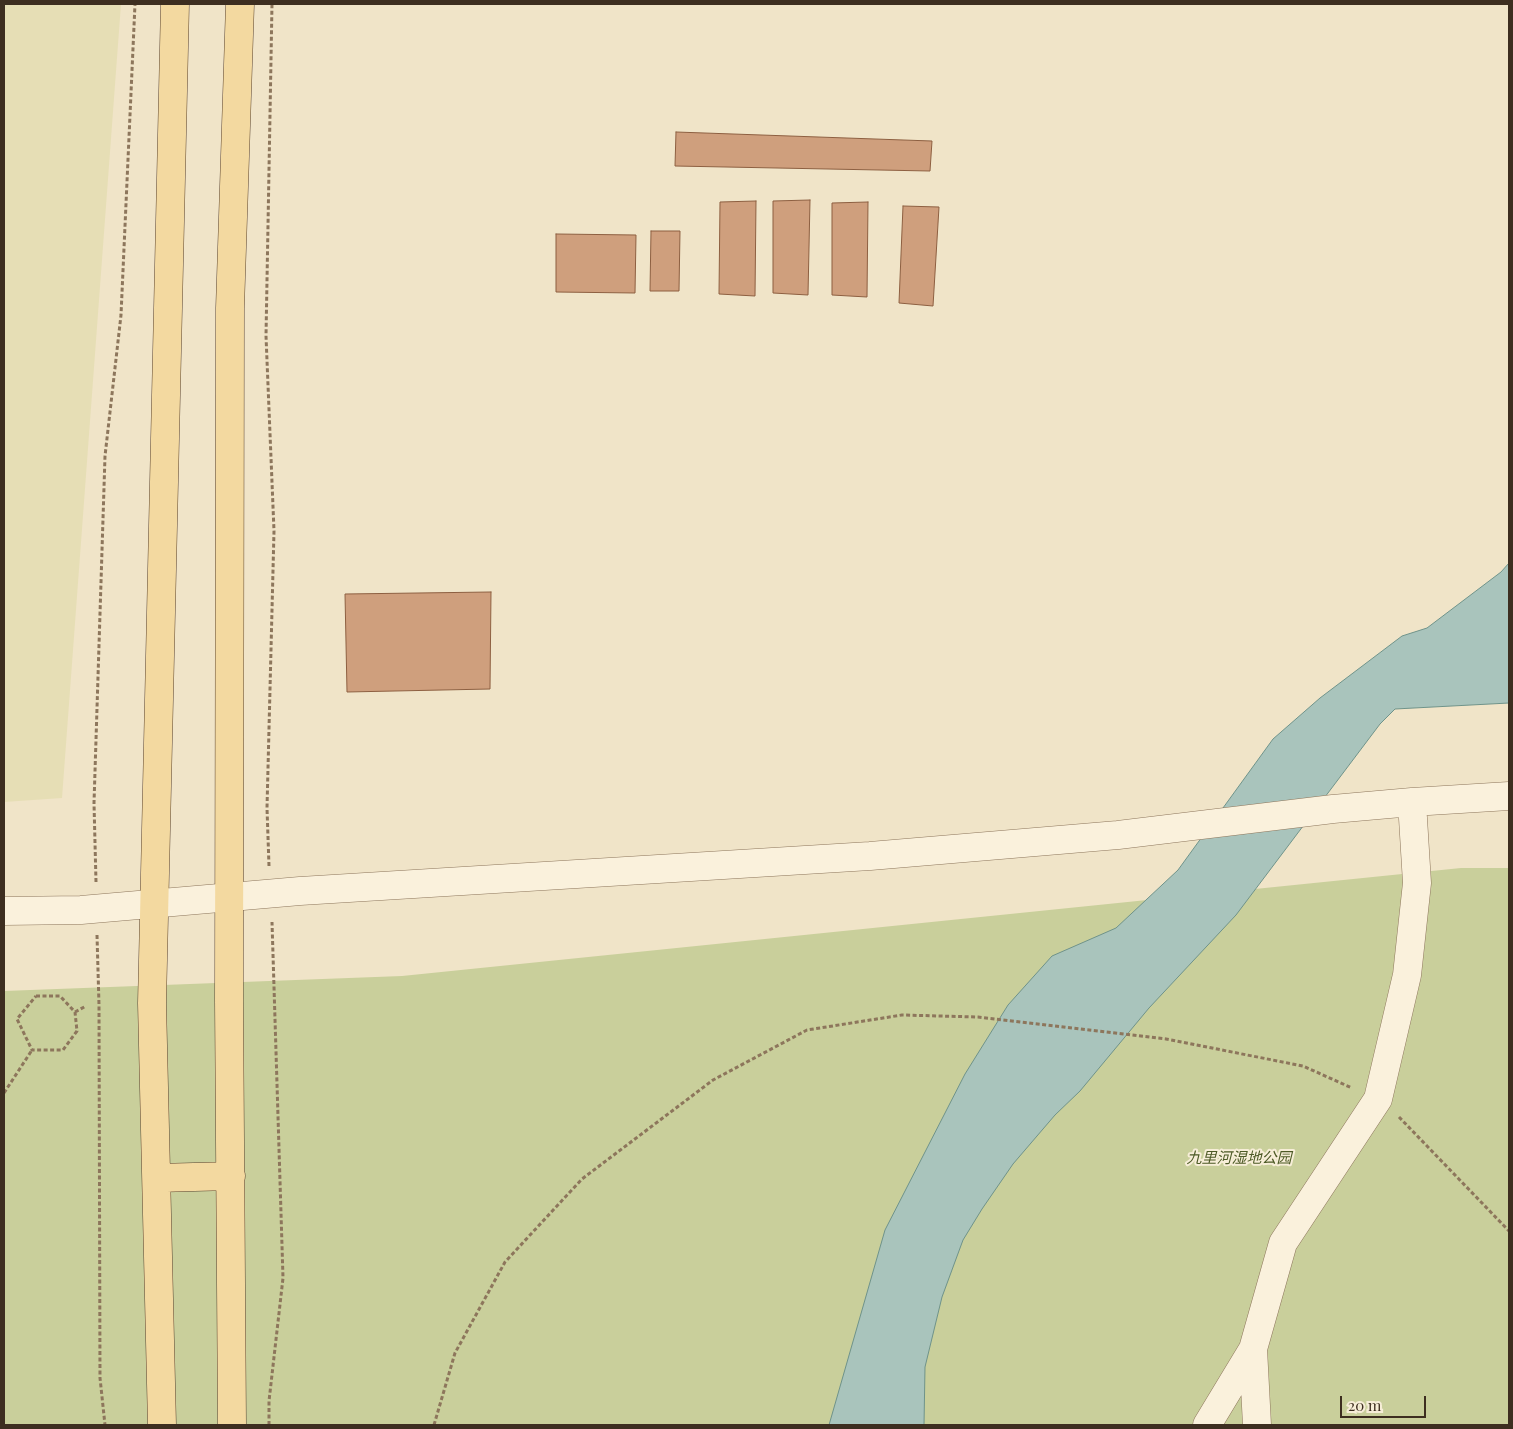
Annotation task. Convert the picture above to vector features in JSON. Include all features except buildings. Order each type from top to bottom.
[{"type":"main road","points":[[162,1425],[152,1003],[175,4]]},
{"type":"main road","points":[[232,1425],[230,308],[240,4]]},
{"type":"main road","points":[[157,1178],[231,1176]]},
{"type":"street","points":[[4,911],[96,908],[270,893],[870,856],[1118,835],[1333,809],[1509,796]]},
{"type":"street","points":[[1207,1425],[1253,1349],[1282,1243],[1378,1098],[1407,975],[1417,883],[1412,802]]},
{"type":"street","points":[[1253,1349],[1257,1425]]},
{"type":"path","points":[[105,1425],[100,1378],[99,1005],[94,803],[105,456],[121,315],[135,4]]},
{"type":"path","points":[[269,1425],[269,1401],[282,1278],[275,997],[267,808],[274,531],[266,336],[272,4]]},
{"type":"path","points":[[36,996],[60,996],[75,1012],[77,1031],[63,1050],[32,1050],[17,1019],[36,996]]},
{"type":"path","points":[[75,1012],[86,1006]]},
{"type":"path","points":[[434,1425],[455,1353],[506,1262],[582,1179],[713,1080],[807,1030],[902,1016],[978,1017],[1166,1039]]},
{"type":"path","points":[[4,1093],[32,1050]]},
{"type":"shaded area","points":[[4,4],[121,4],[62,798],[4,802]]},
{"type":"green space","name":"九里河湿地公园","points":[[1461,868],[1509,868],[1509,1425],[4,1425],[4,991],[402,976]]},
{"type":"water","points":[[1509,563],[1509,703],[1395,709],[1380,724],[1236,915],[1149,1008],[1080,1091],[1055,1115],[1013,1164],[982,1209],[963,1240],[942,1297],[925,1367],[924,1425],[829,1425],[885,1230],[965,1074],[1008,1005],[1052,956],[1116,928],[1178,870],[1273,739],[1320,698],[1402,636],[1427,628],[1501,572]]}]
